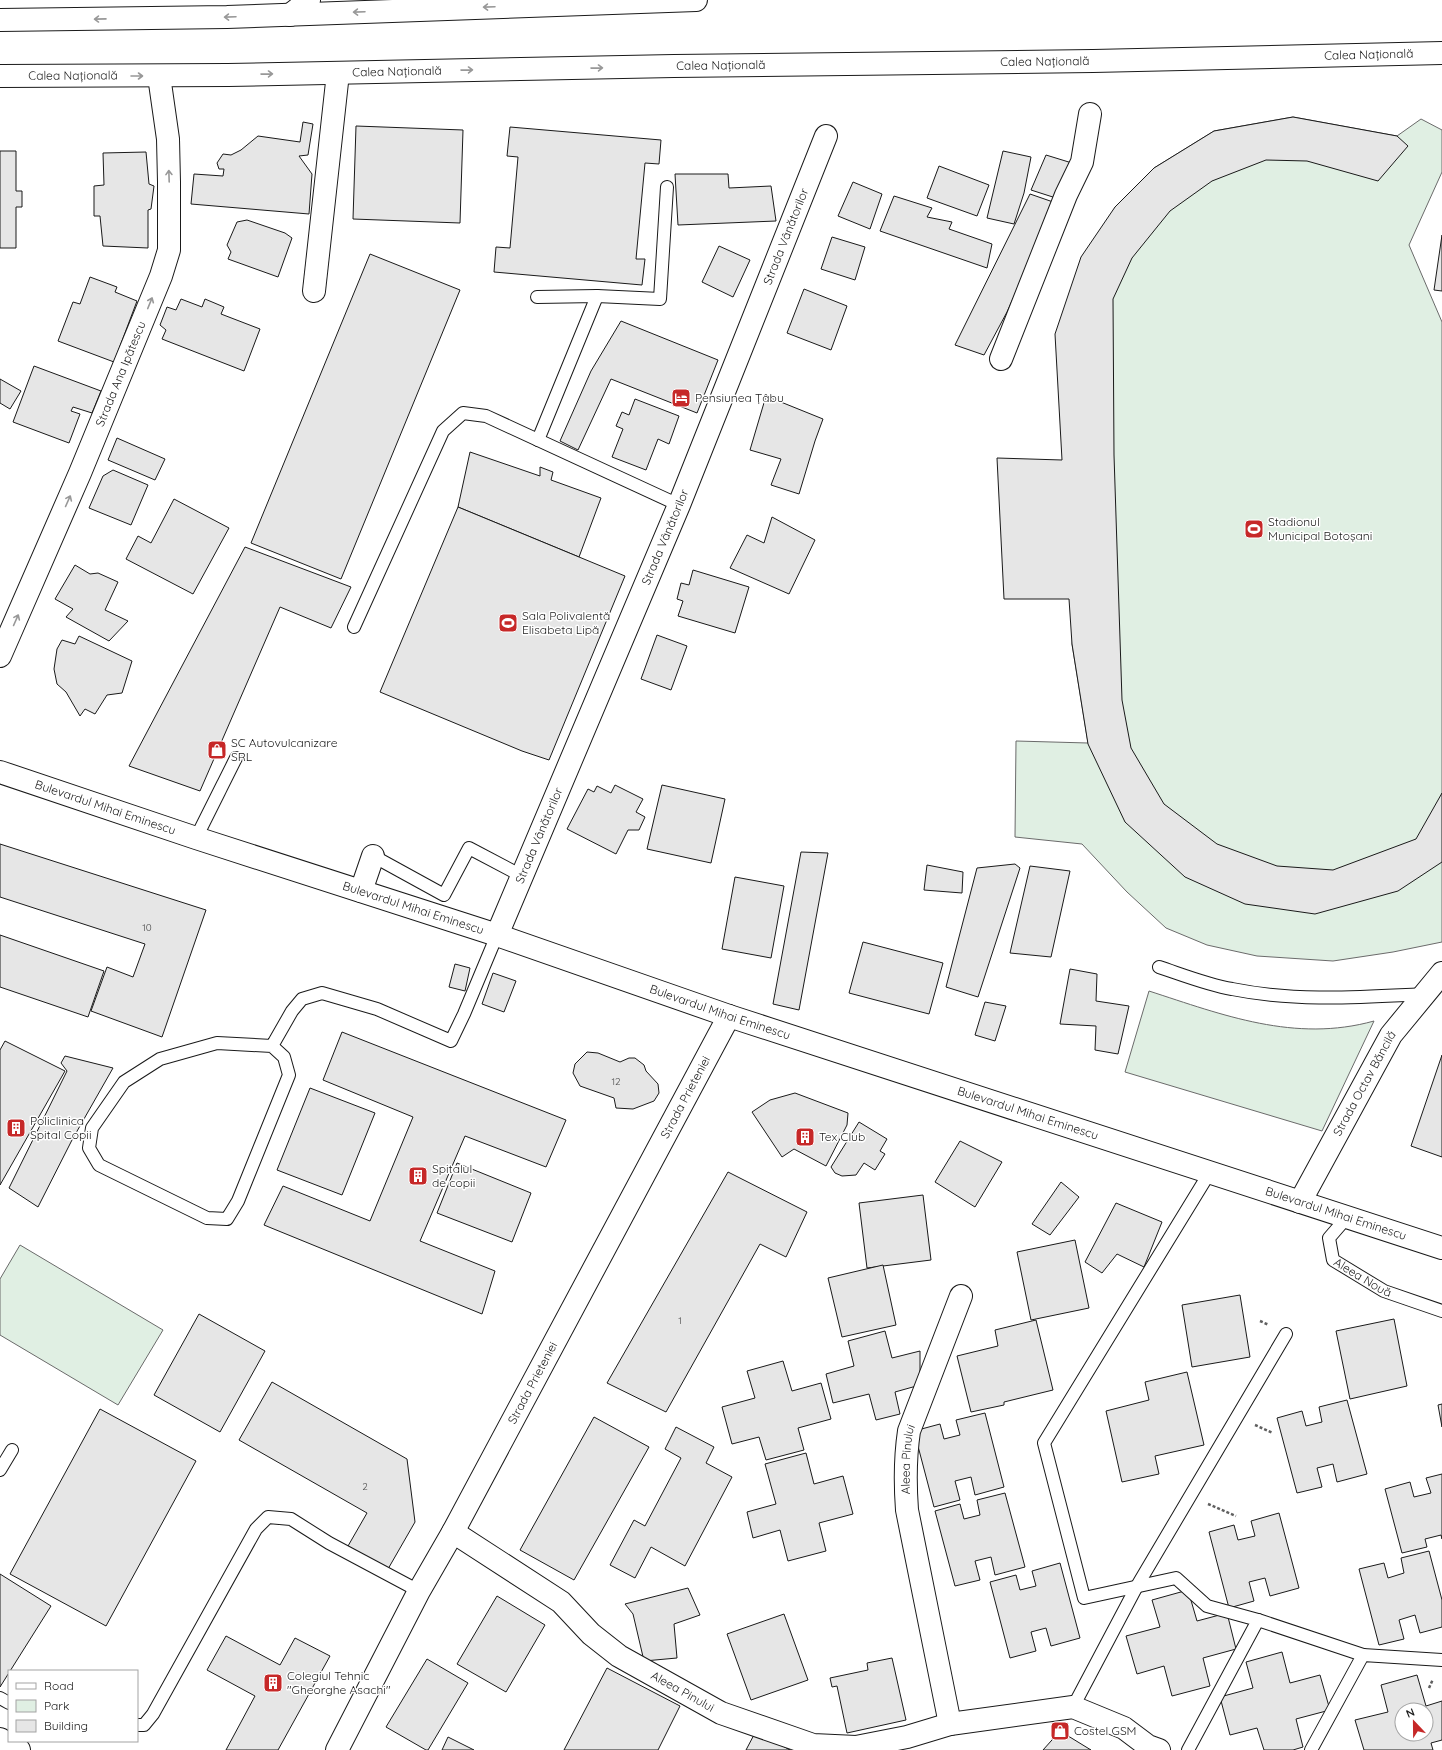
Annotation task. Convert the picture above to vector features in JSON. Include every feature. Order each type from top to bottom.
[{"type":"street","points":[[290,15],[309,0]]},
{"type":"street","points":[[0,20],[290,15],[518,3],[696,0]]},
{"type":"street","name":"Calea Națională","points":[[0,76],[159,76],[690,66],[1093,61],[1442,53]]},
{"type":"street","points":[[314,291],[338,73]]},
{"type":"street","name":"Strada Ana Ipătescu","points":[[0,656],[80,473],[161,276],[169,250],[168,140],[159,76]]},
{"type":"street","points":[[1001,358],[1066,195],[1082,162],[1090,114]]},
{"type":"street","name":"Strada Vânătorilor","points":[[497,935],[679,505],[826,136]]},
{"type":"street","name":"Bulevardul Mihai Eminescu","points":[[0,772],[196,838],[497,935],[728,1016],[1300,1202],[1348,1216],[1442,1248]]},
{"type":"street","points":[[361,891],[373,856]]},
{"type":"street","name":"Strada Octav Băncilă","points":[[1300,1202],[1391,1035],[1442,973]]},
{"type":"street","name":"Strada Prieteniei","points":[[337,1750],[419,1591],[453,1532],[728,1016]]},
{"type":"street","name":"Aleea Pinului","points":[[950,1724],[907,1510],[905,1480],[906,1452],[909,1431],[961,1296]]},
{"type":"street","name":"Aleea Pinului","points":[[453,1532],[561,1602],[591,1634],[619,1656],[721,1713],[813,1745],[856,1747],[907,1737],[950,1724],[1072,1706]]},
{"type":"street","points":[[1072,1706],[1124,1728],[1148,1746],[1159,1750]]},
{"type":"street","points":[[0,1739],[19,1750]]},
{"type":"lane","points":[[537,297],[596,296],[660,299],[667,187]]},
{"type":"lane","points":[[538,440],[596,296]]},
{"type":"lane","points":[[354,626],[443,431],[463,413],[486,416],[679,505]]},
{"type":"lane","points":[[196,838],[236,758]]},
{"type":"lane","points":[[373,856],[444,895],[470,848],[522,876]]},
{"type":"lane","points":[[272,1046],[292,1011],[302,999],[322,992],[377,1009],[451,1041],[497,935]]},
{"type":"lane","points":[[1159,967],[1232,989],[1297,998],[1425,994]]},
{"type":"lane","points":[[217,1043],[272,1046],[284,1057],[289,1075],[238,1201],[227,1219],[207,1218],[99,1165],[89,1148],[92,1128],[124,1082],[160,1059],[217,1043]]},
{"type":"lane","points":[[1210,1172],[1044,1443],[1084,1598],[1176,1578],[1207,1606],[1258,1620],[1363,1655],[1442,1660]]},
{"type":"lane","name":"Aleea Nouă","points":[[1348,1216],[1329,1238],[1333,1260],[1384,1290],[1442,1311]]},
{"type":"lane","points":[[1072,1706],[1137,1586],[1286,1334]]},
{"type":"lane","points":[[0,1470],[12,1450]]},
{"type":"lane","points":[[138,1725],[144,1725],[153,1714],[256,1529],[268,1517],[291,1519],[329,1543],[419,1591]]},
{"type":"lane","points":[[1188,1750],[1258,1620]]},
{"type":"lane","points":[[1311,1750],[1363,1655]]},
{"type":"path","points":[[1190,1496],[1236,1516]]},
{"type":"green space","name":"Stadionul Municipal Botoșani","points":[[1293,117],[1397,136],[1421,119],[1442,130],[1442,172],[1409,245],[1442,322],[1442,942],[1393,952],[1333,961],[1257,956],[1207,945],[1166,928],[1127,892],[1082,844],[1015,837],[1016,741],[1088,743],[1072,644],[1115,207],[1154,168],[1214,131]]},
{"type":"green space","points":[[1149,991],[1232,1017],[1288,1028],[1316,1029],[1345,1027],[1374,1021],[1322,1131],[1125,1072]]},
{"type":"green space","points":[[20,1245],[163,1330],[118,1405],[0,1335],[0,1279]]},
{"type":"building","points":[[1293,117],[1397,136],[1408,146],[1378,181],[1307,161],[1266,160],[1212,181],[1170,211],[1132,258],[1113,299],[1114,455],[1122,700],[1131,748],[1164,804],[1217,844],[1277,866],[1333,870],[1416,839],[1442,793],[1442,862],[1398,891],[1315,914],[1245,904],[1185,877],[1125,822],[1088,744],[1072,644],[1069,599],[1004,599],[997,458],[1062,460],[1055,334],[1081,257],[1115,207],[1154,168],[1214,131]]},
{"type":"building","points":[[303,122],[313,124],[308,155],[299,156],[312,174],[309,214],[191,204],[194,174],[223,176],[224,169],[219,169],[217,163],[223,154],[231,155],[241,150],[258,136],[300,142]]},
{"type":"building","points":[[356,126],[463,130],[460,223],[353,219]]},
{"type":"building","points":[[510,127],[661,140],[659,164],[645,163],[636,259],[645,259],[642,285],[494,272],[496,247],[510,248],[518,157],[507,156]]},
{"type":"building","points":[[0,151],[16,151],[16,191],[22,191],[22,207],[16,207],[16,248],[0,248]]},
{"type":"building","points":[[1003,151],[1031,157],[1024,193],[1014,224],[987,218]]},
{"type":"building","points":[[146,152],[149,184],[154,186],[151,209],[148,210],[148,248],[103,246],[100,216],[94,216],[94,186],[104,185],[103,153]]},
{"type":"building","points":[[1046,155],[1072,163],[1059,199],[1031,190]]},
{"type":"building","points":[[939,166],[989,185],[977,216],[927,198]]},
{"type":"building","points":[[675,174],[728,174],[729,188],[771,186],[776,221],[678,225]]},
{"type":"building","points":[[853,182],[882,194],[870,229],[838,216]]},
{"type":"building","points":[[1030,194],[1056,203],[1007,312],[984,355],[955,345]]},
{"type":"building","points":[[894,196],[932,208],[927,217],[952,222],[949,229],[992,244],[987,268],[880,231]]},
{"type":"building","points":[[247,220],[285,233],[292,238],[278,277],[228,259],[231,252],[227,245],[237,222]]},
{"type":"building","points":[[1442,235],[1442,291],[1434,290]]},
{"type":"building","points":[[832,237],[865,247],[855,280],[821,269]]},
{"type":"building","points":[[719,246],[750,260],[733,297],[702,282]]},
{"type":"building","points":[[370,254],[460,290],[341,579],[251,543]]},
{"type":"building","points":[[90,277],[117,287],[115,292],[137,301],[114,362],[58,341],[73,302],[80,304]]},
{"type":"building","points":[[804,289],[847,306],[831,350],[787,333]]},
{"type":"building","points":[[181,299],[202,307],[205,299],[224,307],[221,314],[260,329],[244,371],[162,339],[166,330],[160,325],[167,307],[176,310]]},
{"type":"building","name":"Pensiunea Țâbu","points":[[621,321],[718,360],[697,413],[611,379],[578,450],[560,441],[591,371]]},
{"type":"building","points":[[34,366],[101,391],[92,413],[73,407],[71,411],[80,414],[69,443],[13,422]]},
{"type":"building","points":[[0,379],[21,391],[10,409],[0,403]]},
{"type":"building","points":[[766,396],[823,419],[799,494],[771,485],[781,459],[750,450]]},
{"type":"building","points":[[635,399],[679,416],[669,444],[658,439],[646,470],[612,457],[623,429],[616,426],[622,412],[629,415]]},
{"type":"building","points":[[117,438],[165,459],[155,480],[108,460]]},
{"type":"building","points":[[470,452],[540,476],[540,467],[553,472],[551,480],[601,498],[579,557],[458,507]]},
{"type":"building","points":[[113,470],[148,485],[131,525],[89,508],[103,476]]},
{"type":"building","points":[[174,499],[229,528],[193,594],[126,559],[138,536],[151,543]]},
{"type":"building","name":"Sala Polivalentă Elisabeta Lipă","points":[[458,507],[625,576],[549,760],[522,751],[380,692]]},
{"type":"building","points":[[772,517],[815,540],[789,594],[730,568],[747,535],[764,543]]},
{"type":"building","points":[[245,547],[351,587],[331,628],[280,607],[200,791],[129,766]]},
{"type":"building","points":[[75,565],[90,574],[98,573],[118,582],[105,610],[128,621],[109,641],[66,617],[73,609],[55,599]]},
{"type":"building","points":[[693,570],[749,587],[735,633],[678,616],[683,601],[677,599],[681,583],[689,585]]},
{"type":"building","points":[[657,635],[687,646],[671,690],[641,679]]},
{"type":"building","points":[[79,636],[132,661],[122,693],[107,695],[95,714],[85,709],[80,716],[66,692],[57,684],[54,669],[57,649],[62,640],[75,644]]},
{"type":"building","points":[[615,785],[643,799],[636,812],[645,817],[639,830],[628,830],[616,854],[567,829],[588,789],[594,792],[597,786],[611,793]]},
{"type":"building","points":[[662,785],[725,799],[711,863],[647,849]]},
{"type":"building","points":[[0,844],[206,910],[162,1037],[91,1011],[107,967],[133,977],[145,944],[0,897]]},
{"type":"building","points":[[801,852],[828,853],[799,1010],[773,1004]]},
{"type":"building","points":[[1015,864],[1020,868],[978,997],[946,987],[977,868]]},
{"type":"building","points":[[927,865],[963,872],[962,893],[924,890]]},
{"type":"building","points":[[1030,866],[1070,871],[1051,957],[1010,953]]},
{"type":"building","points":[[735,877],[784,886],[771,958],[722,949]]},
{"type":"building","points":[[0,935],[104,971],[88,1017],[0,987]]},
{"type":"building","points":[[863,942],[943,963],[929,1014],[849,993]]},
{"type":"building","points":[[455,964],[470,968],[465,991],[449,987]]},
{"type":"building","points":[[1070,969],[1097,974],[1096,1001],[1129,1006],[1118,1054],[1095,1050],[1096,1026],[1060,1024]]},
{"type":"building","points":[[493,973],[516,981],[504,1012],[482,1004]]},
{"type":"building","points":[[985,1002],[1006,1006],[995,1041],[975,1035]]},
{"type":"building","name":"Spitalul de copii","points":[[342,1032],[566,1120],[546,1167],[465,1136],[420,1241],[495,1271],[482,1314],[264,1225],[283,1186],[370,1221],[413,1117],[323,1080]]},
{"type":"building","name":"Policlinica Spital Copii","points":[[5,1041],[65,1071],[0,1185],[0,1050]]},
{"type":"building","points":[[587,1052],[598,1053],[620,1062],[629,1058],[635,1058],[644,1065],[646,1071],[658,1084],[659,1093],[654,1101],[633,1109],[616,1108],[614,1098],[580,1086],[573,1073],[575,1064]]},
{"type":"building","points":[[1442,1055],[1442,1157],[1411,1146]]},
{"type":"building","points":[[65,1056],[113,1068],[72,1140],[38,1207],[9,1188],[67,1071],[61,1063]]},
{"type":"building","points":[[310,1088],[375,1113],[342,1195],[277,1170]]},
{"type":"building","name":"Tex Club","points":[[795,1093],[848,1113],[847,1125],[826,1166],[794,1149],[782,1157],[752,1112],[770,1100]]},
{"type":"building","points":[[859,1122],[887,1139],[880,1151],[885,1154],[875,1170],[864,1163],[856,1175],[842,1176],[835,1173],[831,1167]]},
{"type":"building","points":[[960,1141],[1002,1162],[975,1207],[935,1182]]},
{"type":"building","points":[[457,1163],[531,1193],[512,1242],[437,1213]]},
{"type":"building","points":[[728,1172],[807,1212],[786,1257],[760,1244],[666,1412],[607,1383]]},
{"type":"building","points":[[1061,1182],[1079,1197],[1050,1235],[1032,1224]]},
{"type":"building","points":[[923,1195],[931,1260],[867,1268],[859,1203]]},
{"type":"building","points":[[1116,1203],[1162,1222],[1144,1267],[1117,1254],[1102,1273],[1085,1262]]},
{"type":"building","points":[[1075,1240],[1089,1308],[1031,1320],[1017,1252]]},
{"type":"building","points":[[883,1265],[896,1325],[842,1337],[828,1278]]},
{"type":"building","points":[[1240,1295],[1250,1357],[1192,1367],[1182,1305]]},
{"type":"building","points":[[199,1314],[265,1351],[220,1432],[154,1395]]},
{"type":"building","points":[[1394,1319],[1407,1386],[1350,1399],[1336,1331]]},
{"type":"building","points":[[1036,1320],[1053,1390],[1004,1402],[1004,1405],[971,1412],[957,1356],[998,1346],[995,1330]]},
{"type":"building","points":[[885,1331],[892,1358],[920,1351],[920,1385],[895,1392],[900,1414],[876,1420],[869,1394],[833,1403],[826,1374],[854,1366],[848,1341]]},
{"type":"building","points":[[783,1361],[792,1391],[821,1383],[831,1419],[798,1428],[804,1450],[766,1460],[759,1437],[732,1444],[722,1407],[755,1398],[747,1371]]},
{"type":"building","points":[[1187,1372],[1204,1445],[1155,1456],[1159,1474],[1122,1482],[1106,1411],[1149,1400],[1145,1382]]},
{"type":"building","points":[[272,1382],[407,1459],[415,1522],[388,1569],[348,1546],[367,1513],[239,1440]]},
{"type":"building","points":[[1347,1400],[1367,1474],[1337,1482],[1333,1464],[1317,1468],[1322,1487],[1297,1493],[1277,1418],[1302,1411],[1306,1426],[1322,1422],[1319,1407]]},
{"type":"building","points":[[1442,1404],[1442,1427],[1438,1405]]},
{"type":"building","points":[[100,1409],[196,1461],[106,1626],[10,1574]]},
{"type":"building","points":[[985,1413],[1004,1487],[975,1495],[971,1477],[955,1481],[960,1500],[934,1507],[914,1431],[940,1424],[944,1439],[960,1435],[956,1420]]},
{"type":"building","points":[[594,1417],[649,1447],[574,1580],[520,1550]]},
{"type":"building","points":[[676,1427],[714,1447],[706,1463],[732,1477],[685,1566],[651,1547],[635,1578],[610,1565],[634,1520],[645,1526],[681,1458],[665,1449]]},
{"type":"building","points":[[806,1453],[814,1484],[843,1476],[853,1514],[819,1523],[826,1551],[788,1561],[780,1530],[753,1538],[747,1512],[776,1504],[765,1464]]},
{"type":"building","points":[[1442,1474],[1442,1539],[1441,1535],[1425,1539],[1427,1547],[1402,1553],[1385,1489],[1410,1482],[1414,1497],[1431,1493],[1426,1478]]},
{"type":"building","points":[[1005,1493],[1025,1567],[995,1575],[991,1557],[975,1561],[980,1580],[955,1586],[935,1511],[960,1504],[964,1519],[980,1515],[977,1500]]},
{"type":"building","points":[[1279,1513],[1299,1588],[1270,1596],[1265,1578],[1249,1582],[1254,1601],[1229,1608],[1209,1532],[1234,1525],[1238,1540],[1255,1536],[1251,1521]]},
{"type":"building","points":[[1429,1551],[1442,1600],[1442,1627],[1420,1633],[1415,1615],[1399,1620],[1404,1639],[1379,1645],[1359,1569],[1384,1563],[1388,1578],[1404,1573],[1401,1558]]},
{"type":"building","points":[[1060,1563],[1080,1638],[1051,1646],[1046,1628],[1031,1632],[1036,1651],[1010,1658],[990,1582],[1016,1575],[1020,1590],[1036,1586],[1032,1571]]},
{"type":"building","points":[[0,1574],[51,1606],[11,1670],[8,1670],[8,1674],[0,1687]]},
{"type":"building","points":[[688,1588],[700,1615],[674,1624],[677,1658],[644,1661],[633,1614],[625,1604]]},
{"type":"building","points":[[1188,1590],[1197,1621],[1227,1613],[1236,1649],[1203,1658],[1210,1686],[1172,1696],[1164,1666],[1137,1674],[1126,1636],[1160,1627],[1152,1600]]},
{"type":"building","points":[[497,1596],[545,1625],[506,1692],[457,1664]]},
{"type":"building","points":[[784,1614],[808,1680],[751,1700],[727,1634]]},
{"type":"building","name":"Colegiul Tehnic \"Gheorghe Asachi\"","points":[[226,1636],[280,1665],[295,1638],[330,1656],[278,1750],[226,1750],[255,1696],[207,1670]]},
{"type":"building","points":[[1282,1652],[1290,1683],[1320,1675],[1330,1710],[1296,1719],[1303,1747],[1293,1750],[1264,1750],[1257,1728],[1230,1735],[1220,1697],[1253,1688],[1246,1662]]},
{"type":"building","points":[[892,1658],[906,1720],[847,1733],[837,1686],[832,1687],[830,1678],[868,1670],[867,1663]]},
{"type":"building","points":[[427,1659],[468,1683],[428,1750],[426,1750],[386,1727]]},
{"type":"building","points":[[607,1668],[680,1706],[658,1750],[564,1750]]},
{"type":"building","points":[[1417,1675],[1425,1702],[1394,1702],[1394,1742],[1434,1742],[1434,1704],[1442,1701],[1442,1740],[1431,1743],[1433,1750],[1364,1750],[1355,1720],[1388,1712],[1381,1685]]},
{"type":"building","points":[[756,1731],[790,1750],[746,1750]]},
{"type":"building","points":[[1060,1731],[1091,1750],[1043,1750]]},
{"type":"building","points":[[448,1737],[474,1750],[442,1750]]},
{"type":"place","name":"Pensiunea Țâbu","points":[[681,398]]},
{"type":"place","name":"Stadionul Municipal Botoșani","points":[[1254,529]]},
{"type":"place","name":"Sala Polivalentă Elisabeta Lipă","points":[[508,623]]},
{"type":"place","name":"SC Autovulcanizare SRL","points":[[217,750]]},
{"type":"place","name":"Policlinica Spital Copii","points":[[16,1128]]},
{"type":"place","name":"Tex Club","points":[[805,1137]]},
{"type":"place","name":"Spitalul de copii","points":[[418,1176]]},
{"type":"place","name":"Colegiul Tehnic \"Gheorghe Asachi\"","points":[[273,1683]]},
{"type":"place","name":"Costel GSM","points":[[1060,1731]]}]
